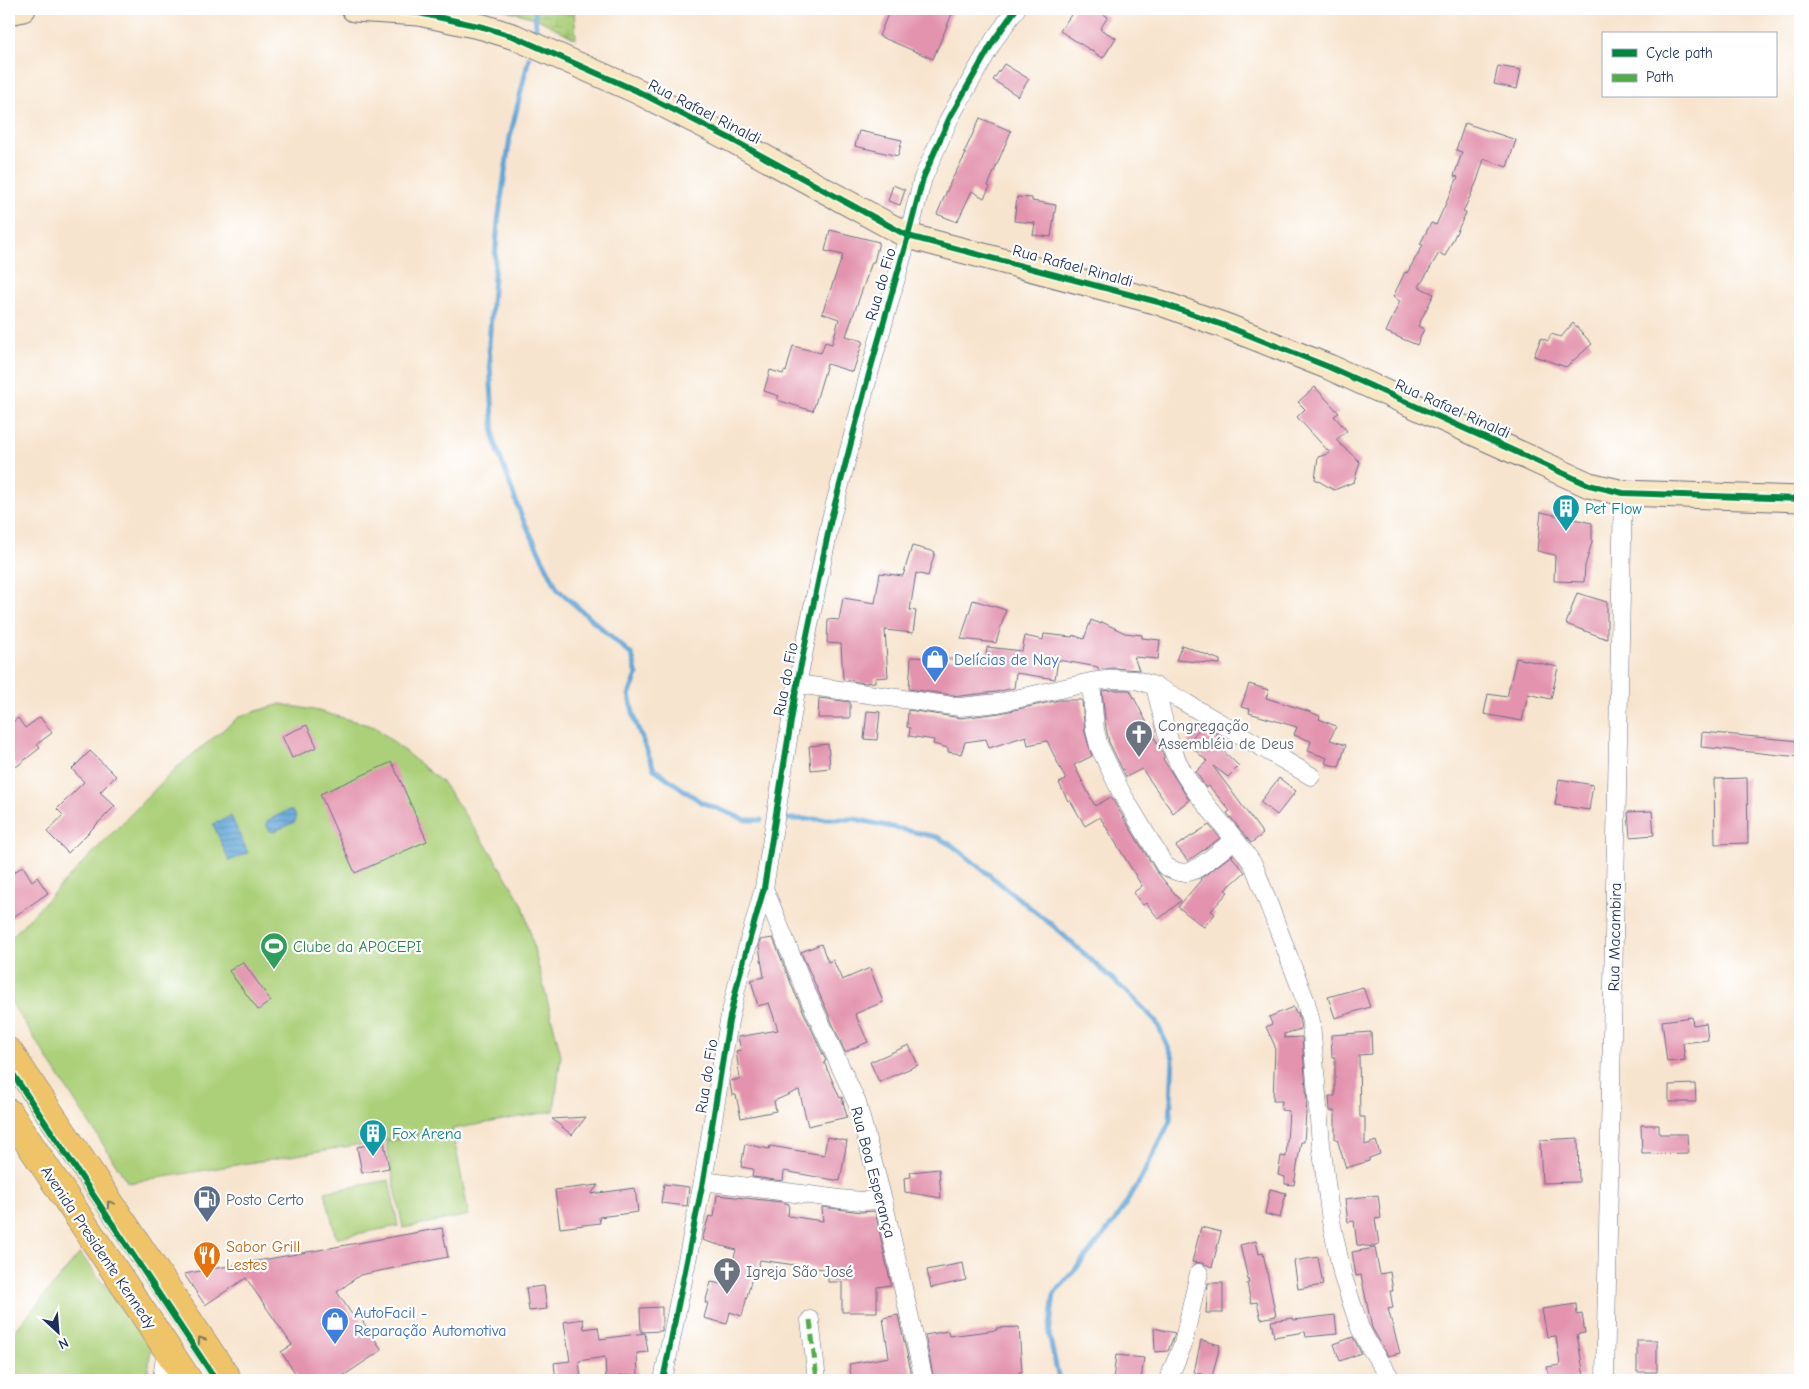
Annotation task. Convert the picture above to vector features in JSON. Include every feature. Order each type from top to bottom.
[{"type":"main road","name":"Avenida Presidente Kennedy","points":[[9,1052],[228,1380]]},
{"type":"main road","name":"Avenida Presidente Kennedy","points":[[9,1113],[188,1380]]},
{"type":"street","points":[[9,12],[23,9]]},
{"type":"street","name":"Rua Rafael Rinaldi","points":[[354,9],[419,13],[484,27],[523,40],[636,92],[712,130],[908,236],[1158,302],[1197,315],[1329,367],[1589,485],[1623,493],[1800,499]]},
{"type":"street","name":"Rua do Fio","points":[[663,1380],[704,1181],[729,1021],[739,977],[764,888],[797,684],[831,519],[923,178],[950,117],[994,40],[1016,9]]},
{"type":"street","name":"Rua Macambira","points":[[1605,1380],[1623,493]]},
{"type":"street","points":[[797,684],[960,707],[998,703],[1091,682],[1113,679],[1136,680],[1155,686],[1311,776]]},
{"type":"street","points":[[1091,682],[1095,730],[1099,746],[1121,792],[1165,866],[1174,872],[1192,871],[1234,840]]},
{"type":"street","points":[[1155,686],[1176,758],[1188,780],[1234,840],[1245,851],[1254,866],[1306,1002],[1314,1042],[1321,1144],[1331,1221],[1343,1277],[1351,1305],[1371,1350],[1392,1380]]},
{"type":"street","name":"Rua Boa Esperança","points":[[764,888],[804,988],[862,1118],[883,1200],[924,1380]]},
{"type":"street","points":[[704,1181],[840,1199],[883,1200]]},
{"type":"street","points":[[1168,1380],[1183,1344],[1199,1273]]},
{"type":"street","points":[[810,1320],[818,1380]]},
{"type":"street","points":[[162,1380],[166,1346]]},
{"type":"green space","points":[[503,9],[574,9],[576,39],[538,19]]},
{"type":"green space","name":"Clube da APOCEPI","points":[[281,704],[318,711],[375,727],[443,783],[490,851],[523,905],[561,1055],[554,1111],[452,1129],[469,1215],[403,1228],[386,1142],[428,1133],[128,1183],[9,999],[9,940],[31,916],[175,769],[240,716]]},
{"type":"green space","points":[[389,1180],[398,1226],[336,1238],[325,1192]]},
{"type":"green space","points":[[80,1253],[151,1346],[147,1380],[9,1380],[9,1338]]},
{"type":"water","points":[[289,810],[295,814],[295,822],[273,832],[270,831],[266,824],[268,820]]},
{"type":"water","points":[[231,816],[248,853],[229,861],[213,824]]},
{"type":"building","points":[[890,9],[954,9],[933,59],[879,36]]},
{"type":"building","points":[[1075,9],[1095,9],[1108,17],[1100,29],[1116,38],[1103,58],[1060,31]]},
{"type":"building","points":[[1004,64],[1029,79],[1018,96],[993,80]]},
{"type":"building","points":[[1498,66],[1521,70],[1517,89],[1494,84]]},
{"type":"building","points":[[980,118],[1011,131],[984,198],[972,191],[957,222],[937,214],[952,179],[966,154],[964,153]]},
{"type":"building","points":[[1465,123],[1516,140],[1507,167],[1484,159],[1477,181],[1463,212],[1466,213],[1445,256],[1439,253],[1419,287],[1434,294],[1418,326],[1424,329],[1417,345],[1386,332],[1400,301],[1393,297],[1405,272],[1407,273],[1423,245],[1420,244],[1431,223],[1436,225],[1458,177],[1454,176],[1462,152],[1456,150]]},
{"type":"building","points":[[859,131],[902,140],[898,156],[855,146]]},
{"type":"building","points":[[893,185],[905,190],[900,205],[888,201]]},
{"type":"building","points":[[1017,197],[1032,198],[1032,201],[1056,205],[1051,237],[1033,235],[1035,223],[1014,221]]},
{"type":"building","points":[[830,230],[879,242],[874,262],[872,262],[846,336],[863,341],[853,372],[827,364],[813,411],[777,400],[779,396],[764,391],[770,370],[783,374],[784,371],[786,372],[793,346],[821,353],[825,342],[832,344],[839,319],[822,313],[843,255],[825,251]]},
{"type":"building","points":[[1573,323],[1592,344],[1566,367],[1534,356],[1541,338],[1548,341],[1551,334],[1561,337]]},
{"type":"building","points":[[1315,387],[1339,413],[1334,416],[1347,431],[1336,440],[1360,462],[1354,482],[1334,490],[1315,479],[1318,457],[1330,453],[1297,417],[1305,409],[1298,402]]},
{"type":"building","name":"Pet Flow","points":[[1541,512],[1592,523],[1592,542],[1585,566],[1584,582],[1554,581],[1555,555],[1537,551]]},
{"type":"building","points":[[912,546],[935,552],[928,576],[916,573],[910,610],[916,611],[913,633],[885,630],[888,677],[875,678],[875,682],[864,683],[843,679],[841,644],[827,643],[828,619],[839,620],[843,598],[875,603],[880,573],[903,576]]},
{"type":"building","points":[[1577,593],[1607,602],[1607,639],[1566,624]]},
{"type":"building","points":[[973,600],[1006,610],[996,643],[961,639]]},
{"type":"building","points":[[1091,620],[1101,624],[1102,622],[1125,633],[1142,635],[1142,638],[1160,640],[1158,659],[1134,657],[1139,670],[1113,668],[1098,670],[1098,667],[1058,660],[1055,679],[1016,673],[1014,688],[996,692],[960,696],[909,689],[911,657],[986,661],[987,647],[1022,651],[1025,636],[1043,640],[1044,634],[1072,637],[1073,635],[1084,639]]},
{"type":"building","points":[[1182,645],[1220,660],[1220,664],[1176,660]]},
{"type":"building","points":[[1516,658],[1558,667],[1551,699],[1528,694],[1522,721],[1484,714],[1488,694],[1507,697]]},
{"type":"building","points":[[1249,684],[1269,690],[1266,698],[1308,711],[1320,716],[1319,719],[1336,726],[1330,740],[1346,745],[1339,767],[1325,763],[1327,758],[1308,751],[1311,741],[1294,735],[1297,727],[1249,713],[1250,709],[1241,707]]},
{"type":"building","points":[[1130,690],[1164,756],[1163,759],[1189,800],[1173,813],[1142,769],[1126,777],[1109,742],[1106,728],[1102,691]]},
{"type":"building","points":[[819,698],[850,702],[850,718],[818,718]]},
{"type":"building","points":[[1060,700],[1082,700],[1085,733],[1092,756],[1074,765],[1095,806],[1111,797],[1156,871],[1181,901],[1159,919],[1146,903],[1143,905],[1133,893],[1142,886],[1100,817],[1085,826],[1070,800],[1068,801],[1059,783],[1066,780],[1047,741],[1028,745],[1026,736],[989,748],[986,739],[965,742],[961,754],[948,752],[948,748],[933,744],[934,740],[909,736],[910,728],[907,727],[908,710],[961,718],[1000,713]]},
{"type":"building","points":[[867,711],[880,712],[877,740],[864,739]]},
{"type":"building","points":[[40,717],[52,733],[37,744],[40,748],[16,767],[9,758],[9,725],[18,718],[25,728]]},
{"type":"building","points":[[307,725],[317,747],[292,758],[282,736]]},
{"type":"building","points":[[1203,725],[1224,738],[1217,745],[1239,766],[1228,777],[1213,766],[1263,834],[1251,843],[1227,813],[1230,811],[1209,786],[1206,788],[1196,772],[1207,761],[1187,743]]},
{"type":"building","points":[[1702,732],[1800,741],[1800,757],[1701,747]]},
{"type":"building","points":[[828,744],[830,768],[811,770],[809,746]]},
{"type":"building","points":[[90,751],[116,776],[100,792],[115,806],[68,853],[47,832],[63,815],[57,809],[84,782],[72,769]]},
{"type":"building","points":[[392,762],[427,841],[355,873],[320,794]]},
{"type":"building","points":[[1279,778],[1296,791],[1277,815],[1260,802]]},
{"type":"building","points":[[1747,778],[1748,843],[1715,844],[1714,779]]},
{"type":"building","points":[[1559,779],[1593,785],[1589,810],[1555,805]]},
{"type":"building","points":[[1652,811],[1654,835],[1630,837],[1628,812]]},
{"type":"building","points":[[1209,825],[1220,838],[1188,861],[1176,846]]},
{"type":"building","points":[[1233,854],[1232,857],[1245,872],[1225,890],[1228,892],[1211,911],[1215,914],[1204,927],[1178,907],[1200,879]]},
{"type":"building","points":[[23,866],[32,881],[37,877],[48,893],[9,920],[9,876]]},
{"type":"building","points":[[773,938],[794,991],[826,1061],[824,1062],[840,1098],[842,1097],[847,1117],[808,1126],[799,1090],[774,1101],[776,1111],[741,1118],[736,1095],[732,1095],[730,1083],[730,1081],[740,1079],[736,1051],[741,1050],[738,1037],[778,1030],[769,1003],[758,1006],[751,980],[764,977],[759,947],[760,940]]},
{"type":"building","points":[[821,944],[828,962],[833,960],[842,980],[870,968],[883,1002],[855,1014],[868,1042],[845,1052],[801,952]]},
{"type":"building","points":[[243,962],[271,1001],[258,1010],[229,971]]},
{"type":"building","points":[[1363,987],[1370,1007],[1335,1018],[1328,997]]},
{"type":"building","points":[[1293,1007],[1296,1013],[1298,1012],[1301,1029],[1284,1034],[1284,1038],[1302,1037],[1307,1100],[1304,1142],[1301,1142],[1294,1185],[1285,1184],[1285,1177],[1278,1175],[1281,1156],[1286,1157],[1289,1111],[1281,1110],[1282,1101],[1273,1101],[1275,1046],[1266,1027],[1272,1024],[1269,1017]]},
{"type":"building","points":[[1692,1017],[1693,1025],[1706,1023],[1708,1040],[1683,1043],[1685,1060],[1667,1062],[1662,1021]]},
{"type":"building","points":[[1371,1032],[1372,1054],[1359,1055],[1360,1117],[1365,1117],[1365,1145],[1376,1141],[1380,1154],[1369,1158],[1369,1161],[1346,1168],[1337,1139],[1335,1139],[1335,1111],[1330,1111],[1329,1096],[1335,1096],[1335,1057],[1332,1057],[1331,1035]]},
{"type":"building","points":[[909,1045],[918,1065],[879,1082],[870,1062]]},
{"type":"building","points":[[1695,1084],[1696,1102],[1669,1102],[1669,1085]]},
{"type":"building","points":[[586,1117],[572,1135],[552,1119]]},
{"type":"building","points":[[1641,1125],[1659,1125],[1659,1134],[1687,1134],[1688,1153],[1642,1154]]},
{"type":"building","points":[[827,1137],[847,1141],[840,1181],[784,1171],[783,1181],[752,1177],[753,1169],[741,1167],[745,1144],[769,1149],[770,1146],[824,1155]]},
{"type":"building","points":[[1578,1138],[1579,1182],[1542,1183],[1540,1140]]},
{"type":"building","name":"Fox Arena","points":[[384,1142],[389,1168],[362,1173],[357,1147]]},
{"type":"building","points":[[939,1169],[941,1198],[905,1192],[904,1178],[911,1177],[910,1172]]},
{"type":"building","points":[[664,1184],[689,1187],[687,1206],[661,1203]]},
{"type":"building","points":[[598,1185],[591,1194],[635,1188],[638,1212],[599,1217],[600,1223],[560,1228],[555,1190]]},
{"type":"building","points":[[1270,1189],[1286,1193],[1280,1218],[1265,1214]]},
{"type":"building","points":[[717,1195],[782,1202],[789,1204],[788,1216],[823,1221],[822,1207],[861,1212],[875,1211],[891,1285],[877,1287],[877,1312],[842,1312],[842,1282],[828,1282],[828,1274],[823,1274],[823,1269],[760,1260],[755,1278],[752,1277],[742,1316],[730,1312],[727,1324],[704,1318],[708,1303],[705,1303],[711,1282],[727,1285],[736,1250],[702,1240],[709,1216],[714,1217]]},
{"type":"building","points":[[1378,1195],[1381,1218],[1375,1219],[1379,1244],[1375,1245],[1375,1247],[1357,1245],[1354,1221],[1348,1222],[1345,1199]]},
{"type":"building","points":[[1201,1227],[1221,1232],[1212,1267],[1192,1262]]},
{"type":"building","points":[[442,1228],[448,1257],[360,1275],[337,1292],[353,1316],[357,1313],[382,1350],[337,1380],[300,1380],[281,1352],[292,1345],[246,1278],[205,1305],[184,1274]]},
{"type":"building","points":[[1256,1241],[1259,1254],[1263,1253],[1276,1316],[1261,1319],[1257,1302],[1251,1303],[1247,1283],[1249,1283],[1240,1245]]},
{"type":"building","points":[[1375,1248],[1380,1274],[1390,1272],[1393,1291],[1390,1291],[1393,1308],[1388,1309],[1400,1353],[1388,1356],[1372,1328],[1361,1275],[1356,1276],[1352,1252]]},
{"type":"building","points":[[1318,1257],[1323,1285],[1298,1289],[1294,1261]]},
{"type":"building","points":[[963,1263],[966,1280],[931,1288],[927,1270]]},
{"type":"building","points":[[1208,1283],[1223,1283],[1223,1313],[1206,1313]]},
{"type":"building","points":[[544,1286],[547,1309],[529,1311],[526,1288]]},
{"type":"building","points":[[1576,1304],[1577,1315],[1582,1314],[1585,1333],[1577,1334],[1584,1377],[1568,1380],[1550,1380],[1547,1367],[1560,1365],[1556,1336],[1547,1337],[1542,1309]]},
{"type":"building","points":[[662,1307],[662,1331],[641,1332],[640,1308]]},
{"type":"building","points":[[898,1315],[913,1380],[852,1380],[849,1364],[889,1357],[883,1318]]},
{"type":"building","points":[[1335,1315],[1337,1334],[1306,1337],[1305,1332],[1274,1337],[1271,1321]]},
{"type":"building","points":[[583,1319],[584,1329],[598,1327],[600,1339],[645,1333],[648,1352],[637,1353],[638,1375],[619,1376],[619,1380],[606,1380],[605,1357],[579,1361],[581,1379],[556,1380],[554,1363],[570,1361],[564,1322]]},
{"type":"building","points":[[1019,1327],[1022,1372],[1019,1372],[1020,1378],[1003,1380],[934,1380],[925,1335],[948,1331],[949,1336],[997,1330],[996,1328]]},
{"type":"building","points":[[1154,1328],[1175,1333],[1168,1351],[1155,1352]]},
{"type":"building","points":[[1353,1337],[1361,1353],[1340,1361],[1334,1344]]},
{"type":"building","points":[[1201,1340],[1220,1345],[1212,1377],[1194,1372]]},
{"type":"building","points":[[1637,1340],[1657,1340],[1657,1372],[1637,1372]]},
{"type":"building","points":[[1116,1355],[1144,1358],[1141,1380],[1113,1380]]},
{"type":"waterway","points":[[535,9],[536,29]]},
{"type":"waterway","points":[[529,58],[510,137],[498,221],[489,344],[494,440],[521,515],[558,590],[632,655],[637,675],[629,695],[635,721],[654,769],[701,802],[746,820],[761,820]]},
{"type":"waterway","points":[[788,819],[855,819],[937,837],[953,846],[1052,925],[1127,992],[1156,1021],[1173,1058],[1170,1121],[1141,1179],[1115,1221],[1054,1294],[1049,1334],[1059,1380]]},
{"type":"marked path","points":[[810,1320],[817,1380]]},
{"type":"cycle path","points":[[354,9],[419,13],[483,27],[515,37],[637,91],[729,138],[908,236],[1158,302],[1231,328],[1329,367],[1589,485],[1623,493],[1800,499]]},
{"type":"cycle path","points":[[663,1380],[703,1181],[729,1021],[739,977],[764,888],[797,684],[831,519],[923,178],[950,117],[994,40],[1016,9]]},
{"type":"cycle path","points":[[9,1068],[216,1380]]},
{"type":"place","name":"Pet Flow","points":[[1566,532]]},
{"type":"place","name":"Delícias de Nay","points":[[935,683]]},
{"type":"place","name":"Congregação Assembléia de Deus","points":[[1139,758]]},
{"type":"place","name":"Clube da APOCEPI","points":[[274,970]]},
{"type":"place","name":"Fox Arena","points":[[373,1157]]},
{"type":"place","name":"Posto Certo","points":[[207,1223]]},
{"type":"place","name":"Sabor Grill Lestes","points":[[207,1279]]},
{"type":"place","name":"Igreja São José","points":[[727,1295]]},
{"type":"place","name":"AutoFacil - Reparação Automotiva","points":[[335,1345]]}]
